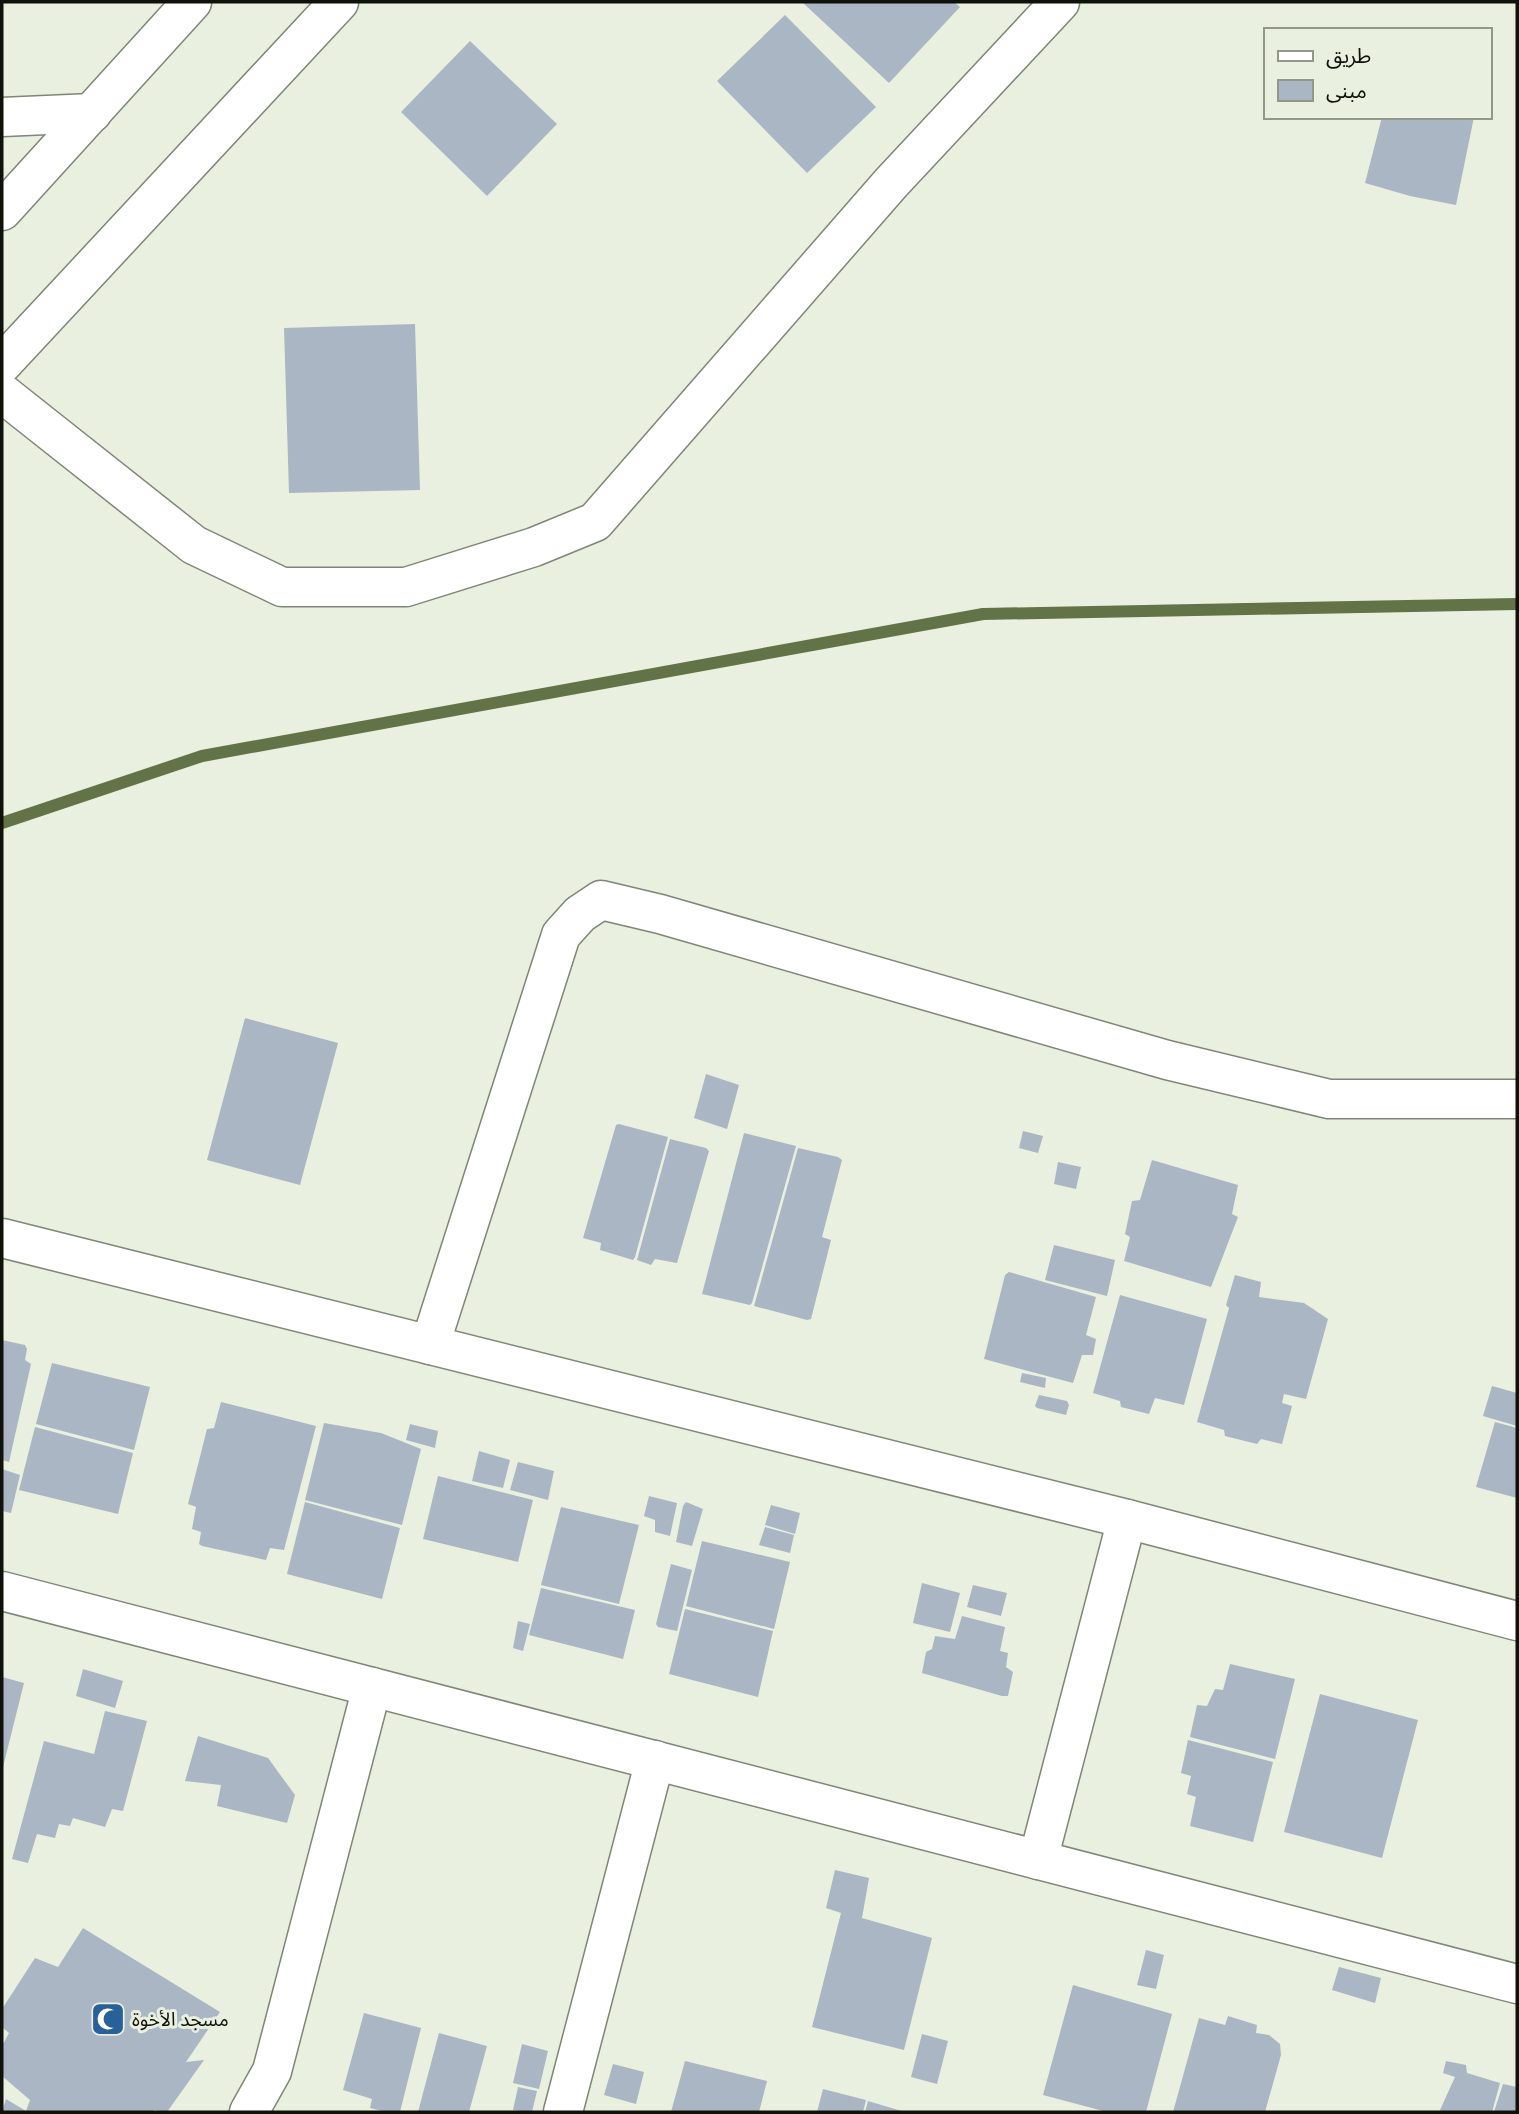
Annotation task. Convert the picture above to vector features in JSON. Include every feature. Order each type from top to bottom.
[{"type":"street","points":[[2,211],[192,2]]},
{"type":"street","points":[[2,393],[194,545],[282,587],[406,587],[534,547],[595,522],[891,183],[1060,2]]},
{"type":"street","points":[[2,364],[318,9]]},
{"type":"street","points":[[2,117],[92,113]]},
{"type":"street","points":[[430,1345],[561,936],[580,914],[601,900],[660,914],[1167,1060],[1329,1099],[1517,1099]]},
{"type":"street","points":[[2,1238],[1127,1519],[1517,1621]]},
{"type":"street","points":[[1038,1860],[1127,1519]]},
{"type":"street","points":[[2,1591],[1517,1984]]},
{"type":"street","points":[[249,2112],[272,2071],[372,1687]]},
{"type":"street","points":[[563,2112],[655,1760]]},
{"type":"building","points":[[802,2],[954,2],[960,7],[889,83]]},
{"type":"building","points":[[785,15],[876,107],[807,173],[717,81]]},
{"type":"building","points":[[470,41],[557,124],[487,196],[401,112]]},
{"type":"building","points":[[1381,119],[1474,119],[1456,205],[1365,183]]},
{"type":"building","points":[[415,324],[420,490],[289,493],[284,328]]},
{"type":"building","points":[[245,1018],[338,1043],[300,1185],[207,1160]]},
{"type":"building","points":[[706,1074],[739,1085],[727,1129],[694,1118]]},
{"type":"building","points":[[616,1125],[668,1137],[633,1260],[600,1250],[601,1243],[583,1238]]},
{"type":"building","points":[[1023,1131],[1043,1136],[1038,1153],[1019,1148]]},
{"type":"building","points":[[744,1133],[796,1146],[750,1305],[702,1294]]},
{"type":"building","points":[[670,1139],[709,1151],[677,1263],[655,1259],[651,1265],[637,1260]]},
{"type":"building","points":[[798,1148],[842,1160],[822,1237],[831,1240],[811,1319],[807,1320],[754,1306]]},
{"type":"building","points":[[1152,1160],[1238,1185],[1232,1214],[1238,1217],[1211,1287],[1124,1261],[1130,1237],[1125,1234],[1132,1201],[1140,1200]]},
{"type":"building","points":[[1058,1162],[1081,1167],[1076,1189],[1054,1184]]},
{"type":"building","points":[[1054,1245],[1115,1260],[1107,1296],[1045,1280]]},
{"type":"building","points":[[1009,1272],[1096,1297],[1086,1335],[1096,1339],[1093,1355],[1082,1355],[1073,1383],[984,1359],[1005,1275]]},
{"type":"building","points":[[1235,1275],[1261,1282],[1259,1297],[1304,1303],[1328,1319],[1306,1399],[1284,1394],[1282,1403],[1292,1406],[1282,1444],[1261,1439],[1257,1444],[1225,1436],[1224,1430],[1197,1422],[1229,1308],[1226,1305]]},
{"type":"building","points":[[1120,1295],[1207,1319],[1184,1405],[1155,1398],[1149,1414],[1121,1407],[1120,1401],[1093,1393]]},
{"type":"building","points":[[2,1340],[25,1345],[25,1360],[31,1364],[9,1462],[2,1460]]},
{"type":"building","points":[[52,1363],[150,1387],[134,1450],[36,1424]]},
{"type":"building","points":[[1022,1373],[1046,1378],[1045,1388],[1020,1382]]},
{"type":"building","points":[[1492,1386],[1517,1393],[1517,1426],[1483,1416]]},
{"type":"building","points":[[1039,1395],[1067,1401],[1069,1405],[1066,1415],[1037,1408],[1035,1406]]},
{"type":"building","points":[[221,1402],[316,1426],[284,1550],[270,1548],[266,1560],[202,1546],[199,1544],[201,1532],[192,1529],[196,1507],[188,1504],[207,1429],[214,1428]]},
{"type":"building","points":[[1495,1422],[1517,1428],[1517,1498],[1476,1487]]},
{"type":"building","points":[[324,1423],[381,1433],[421,1449],[402,1525],[305,1500]]},
{"type":"building","points":[[410,1424],[438,1431],[435,1448],[406,1440]]},
{"type":"building","points":[[35,1427],[133,1453],[118,1514],[19,1490]]},
{"type":"building","points":[[479,1451],[510,1460],[503,1488],[472,1481]]},
{"type":"building","points":[[518,1462],[554,1471],[548,1500],[510,1490]]},
{"type":"building","points":[[2,1469],[20,1475],[11,1513],[2,1511]]},
{"type":"building","points":[[438,1476],[533,1500],[518,1562],[423,1539]]},
{"type":"building","points":[[649,1496],[677,1503],[670,1536],[655,1532],[655,1520],[644,1516]]},
{"type":"building","points":[[305,1502],[400,1528],[382,1599],[287,1574]]},
{"type":"building","points":[[686,1502],[703,1509],[692,1546],[676,1542]]},
{"type":"building","points":[[771,1505],[800,1513],[795,1534],[765,1525]]},
{"type":"building","points":[[561,1507],[639,1525],[619,1604],[541,1585]]},
{"type":"building","points":[[765,1527],[794,1535],[790,1553],[759,1545]]},
{"type":"building","points":[[702,1541],[790,1562],[774,1629],[686,1606]]},
{"type":"building","points":[[671,1564],[692,1570],[677,1631],[658,1627],[656,1624]]},
{"type":"building","points":[[922,1583],[960,1593],[950,1632],[913,1623]]},
{"type":"building","points":[[973,1585],[1007,1593],[1001,1616],[967,1607]]},
{"type":"building","points":[[541,1588],[635,1610],[623,1659],[529,1635]]},
{"type":"building","points":[[685,1609],[773,1631],[758,1697],[669,1674]]},
{"type":"building","points":[[962,1616],[1005,1627],[1000,1651],[1008,1653],[1006,1667],[1013,1672],[1008,1696],[922,1673],[926,1652],[932,1649],[935,1636],[955,1639]]},
{"type":"building","points":[[518,1621],[530,1624],[523,1651],[513,1648]]},
{"type":"building","points":[[1230,1664],[1295,1679],[1275,1759],[1190,1737],[1197,1705],[1207,1706],[1215,1689],[1223,1690]]},
{"type":"building","points":[[83,1669],[123,1681],[115,1708],[76,1696]]},
{"type":"building","points":[[2,1677],[24,1683],[3,1767],[2,1767]]},
{"type":"building","points":[[1320,1694],[1418,1720],[1382,1858],[1284,1832]]},
{"type":"building","points":[[105,1711],[147,1721],[123,1811],[112,1809],[105,1827],[73,1818],[70,1826],[59,1824],[55,1838],[37,1834],[28,1863],[12,1859],[44,1741],[94,1754]]},
{"type":"building","points":[[198,1736],[268,1758],[295,1795],[287,1823],[217,1806],[221,1785],[185,1781]]},
{"type":"building","points":[[1188,1740],[1273,1762],[1253,1842],[1190,1826],[1196,1797],[1187,1794],[1191,1776],[1181,1773]]},
{"type":"building","points":[[835,1870],[869,1878],[862,1918],[932,1938],[904,2050],[812,2027],[841,1913],[826,1908]]},
{"type":"building","name":"مسجد الأخوة","points":[[83,1928],[220,2012],[186,2062],[204,2060],[167,2112],[2,2112],[6,2099],[26,2111],[30,2100],[2,2076],[2,2046],[9,2033],[2,2027],[2,2009],[35,1958],[58,1967]]},
{"type":"building","points":[[1146,1950],[1164,1955],[1156,1989],[1137,1985]]},
{"type":"building","points":[[1339,1967],[1381,1978],[1375,2003],[1332,1990]]},
{"type":"building","points":[[1073,1985],[1172,2014],[1146,2112],[1107,2112],[1043,2095]]},
{"type":"building","points":[[364,2013],[421,2028],[400,2112],[370,2108],[372,2099],[343,2090]]},
{"type":"building","points":[[1228,2016],[1257,2025],[1256,2033],[1269,2035],[1280,2044],[1281,2055],[1265,2112],[1173,2112],[1199,2018],[1225,2025]]},
{"type":"building","points":[[439,2033],[487,2046],[469,2112],[418,2112]]},
{"type":"building","points":[[922,2034],[948,2041],[937,2084],[911,2077]]},
{"type":"building","points":[[522,2044],[548,2051],[539,2089],[513,2083]]},
{"type":"building","points":[[685,2061],[767,2081],[759,2112],[671,2112]]},
{"type":"building","points":[[1446,2061],[1466,2065],[1467,2073],[1500,2083],[1492,2112],[1441,2112],[1455,2077],[1443,2073]]},
{"type":"building","points":[[613,2064],[644,2072],[636,2104],[604,2095]]},
{"type":"building","points":[[1503,2084],[1517,2087],[1517,2112],[1494,2112]]},
{"type":"building","points":[[518,2087],[537,2091],[532,2112],[513,2110]]},
{"type":"building","points":[[823,2089],[866,2100],[863,2112],[817,2112]]},
{"type":"building","points":[[868,2101],[905,2112],[865,2112]]},
{"type":"waterway","points":[[2,823],[202,756],[983,614],[1517,604]]},
{"type":"place","name":"مسجد الأخوة","points":[[108,2019]]}]
